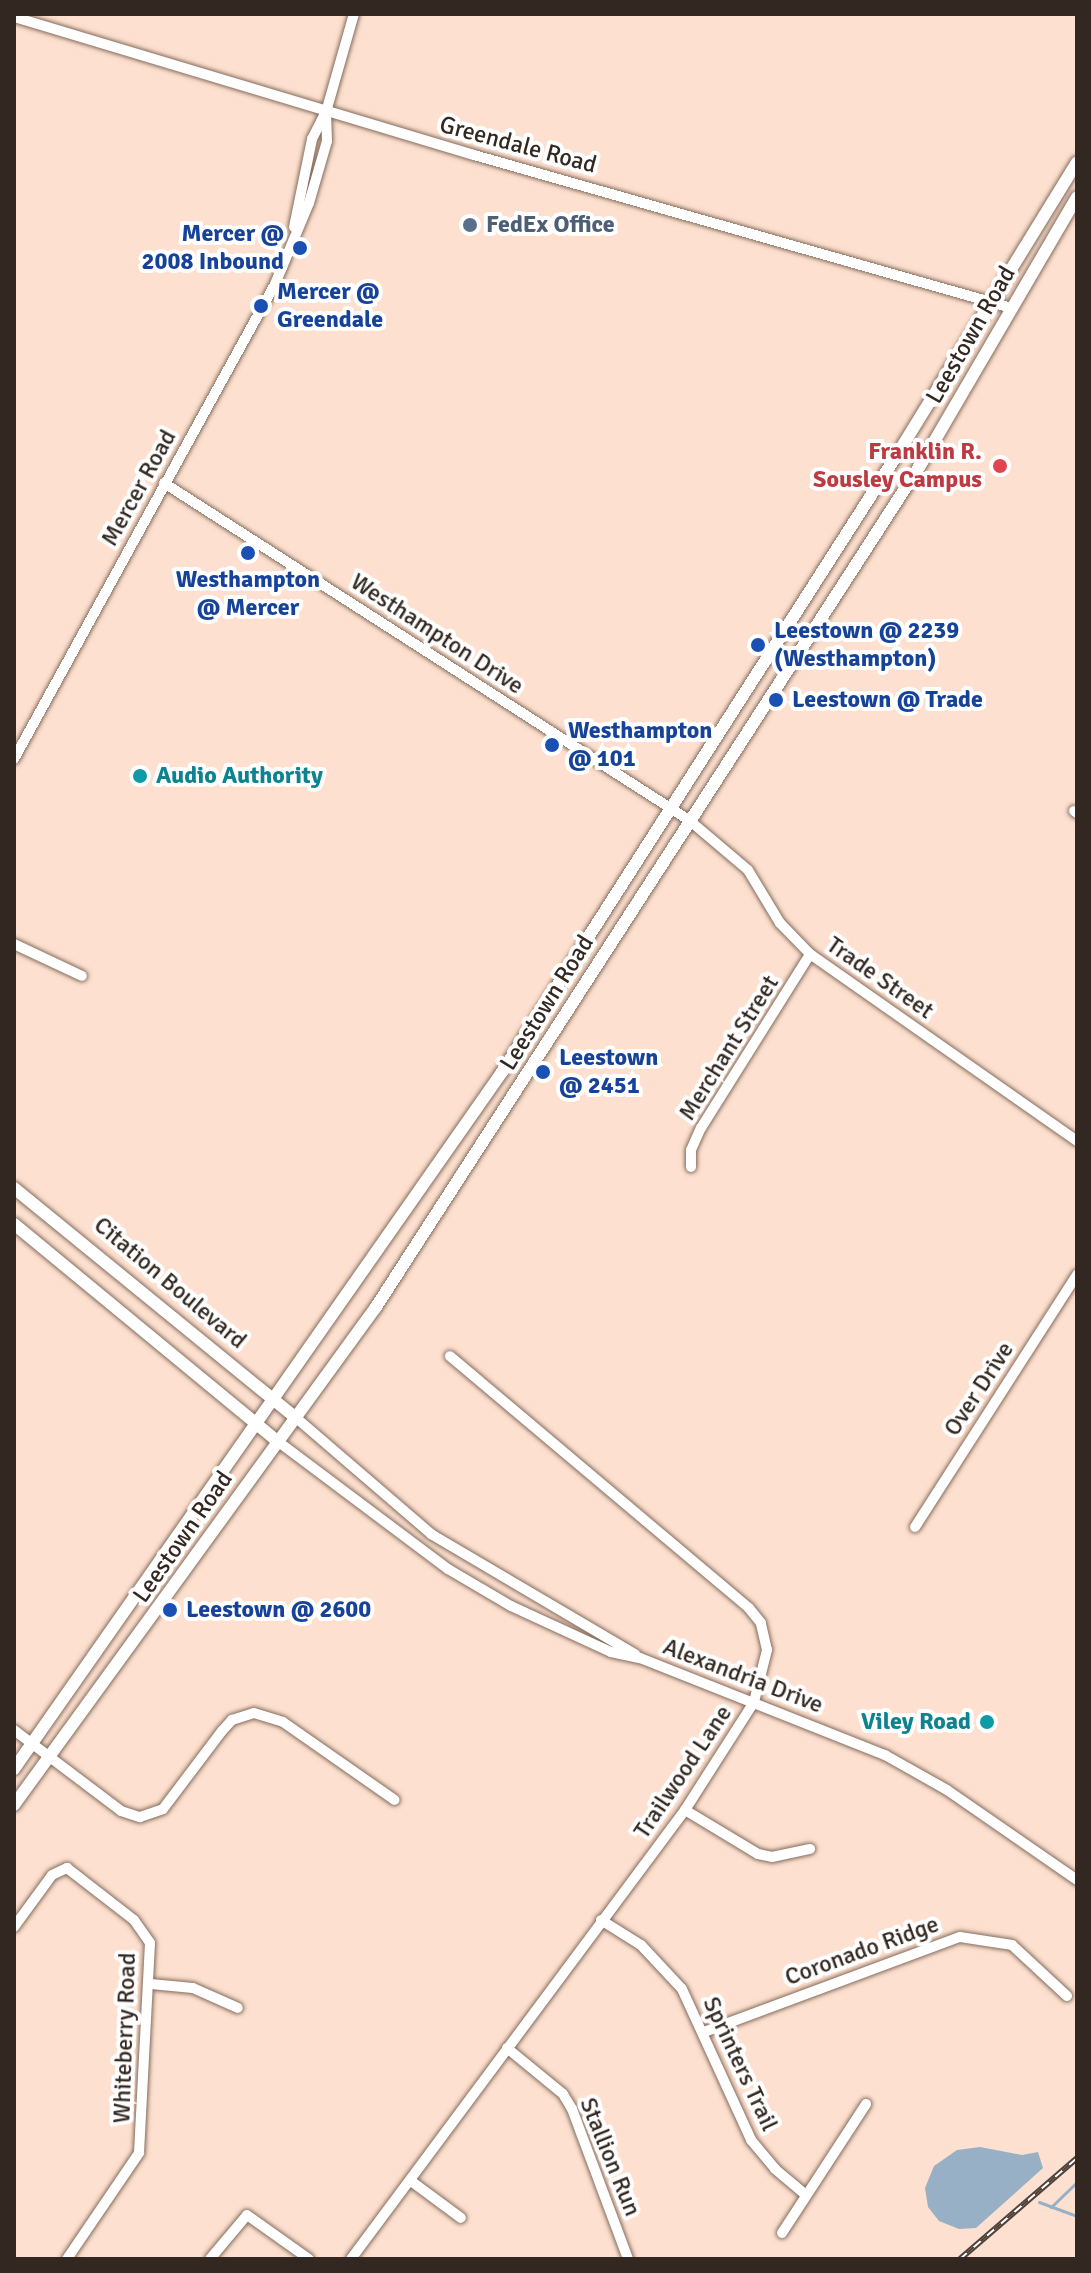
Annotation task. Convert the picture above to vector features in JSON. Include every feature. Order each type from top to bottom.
[{"type":"main road","name":"Leestown Road","points":[[14,1769],[430,1180],[672,809],[1077,162]]},
{"type":"main road","name":"Leestown Road","points":[[14,1805],[207,1546],[276,1440],[385,1294],[921,464],[1077,197]]},
{"type":"main road","name":"Citation Boulevard","points":[[14,1188],[294,1416]]},
{"type":"main road","points":[[14,1224],[276,1440]]},
{"type":"street","name":"Mercer Road","points":[[14,759],[258,318],[293,233],[309,203],[327,141],[326,112],[354,14]]},
{"type":"street","name":"Greendale Road","points":[[14,17],[326,112],[1012,308]]},
{"type":"street","name":"Westhampton Drive","points":[[164,483],[689,820]]},
{"type":"street","name":"Trade Street","points":[[689,820],[748,870],[780,923],[810,954],[1077,1141]]},
{"type":"street","points":[[14,944],[82,976]]},
{"type":"street","name":"Merchant Street","points":[[691,1167],[691,1150],[701,1128],[810,954]]},
{"type":"street","name":"Over Drive","points":[[915,1527],[1077,1275]]},
{"type":"street","name":"Trailwood Lane","points":[[351,2259],[685,1810],[754,1702],[767,1650],[761,1623],[749,1608],[450,1356]]},
{"type":"street","name":"Alexandria Drive","points":[[294,1416],[431,1534],[640,1658]]},
{"type":"street","name":"Alexandria Drive","points":[[276,1440],[461,1577],[566,1634],[611,1652],[640,1658],[754,1702],[903,1765],[1077,1880]]},
{"type":"street","points":[[14,1730],[121,1811],[148,1817],[168,1804],[232,1720],[268,1714],[395,1800]]},
{"type":"street","points":[[685,1810],[758,1854],[772,1857],[810,1849]]},
{"type":"street","name":"Whiteberry Road","points":[[14,1927],[52,1875],[67,1868],[146,1934],[151,1984],[139,2153],[67,2259]]},
{"type":"street","name":"Sprinters Trail","points":[[601,1920],[664,1967],[704,2032],[751,2140],[775,2169],[805,2194]]},
{"type":"street","name":"Coronado Ridge","points":[[704,2032],[960,1937],[1012,1945],[1067,1996]]},
{"type":"street","points":[[151,1984],[193,1988],[238,2008]]},
{"type":"street","name":"Stallion Run","points":[[507,2048],[563,2094],[572,2109],[628,2259]]},
{"type":"street","points":[[782,2233],[866,2104]]},
{"type":"street","points":[[411,2181],[461,2218]]},
{"type":"street","points":[[210,2259],[247,2215],[309,2259]]},
{"type":"water","points":[[980,2147],[1022,2155],[1038,2152],[1043,2168],[976,2228],[959,2229],[939,2221],[928,2207],[925,2188],[934,2166],[957,2150]]},
{"type":"waterway","points":[[1051,2207],[1077,2182]]},
{"type":"waterway","points":[[1039,2202],[1077,2216]]},
{"type":"railway","points":[[960,2259],[1077,2158]]},
{"type":"place","name":"FedEx Office","points":[[470,225]]},
{"type":"place","name":"Mercer @ 2008 Inbound","points":[[300,248]]},
{"type":"place","name":"Mercer @ Greendale","points":[[261,306]]},
{"type":"place","name":"Franklin R. Sousley Campus","points":[[1000,466]]},
{"type":"place","name":"Westhampton @ Mercer","points":[[248,553]]},
{"type":"place","name":"Leestown @ 2239 (Westhampton)","points":[[758,645]]},
{"type":"place","name":"Leestown @ Trade","points":[[776,700]]},
{"type":"place","name":"Westhampton @ 101","points":[[552,745]]},
{"type":"place","name":"Audio Authority","points":[[140,776]]},
{"type":"place","name":"Leestown @ 2451","points":[[543,1072]]},
{"type":"place","name":"Leestown @ 2600","points":[[170,1610]]},
{"type":"place","name":"Viley Road","points":[[987,1722]]}]
